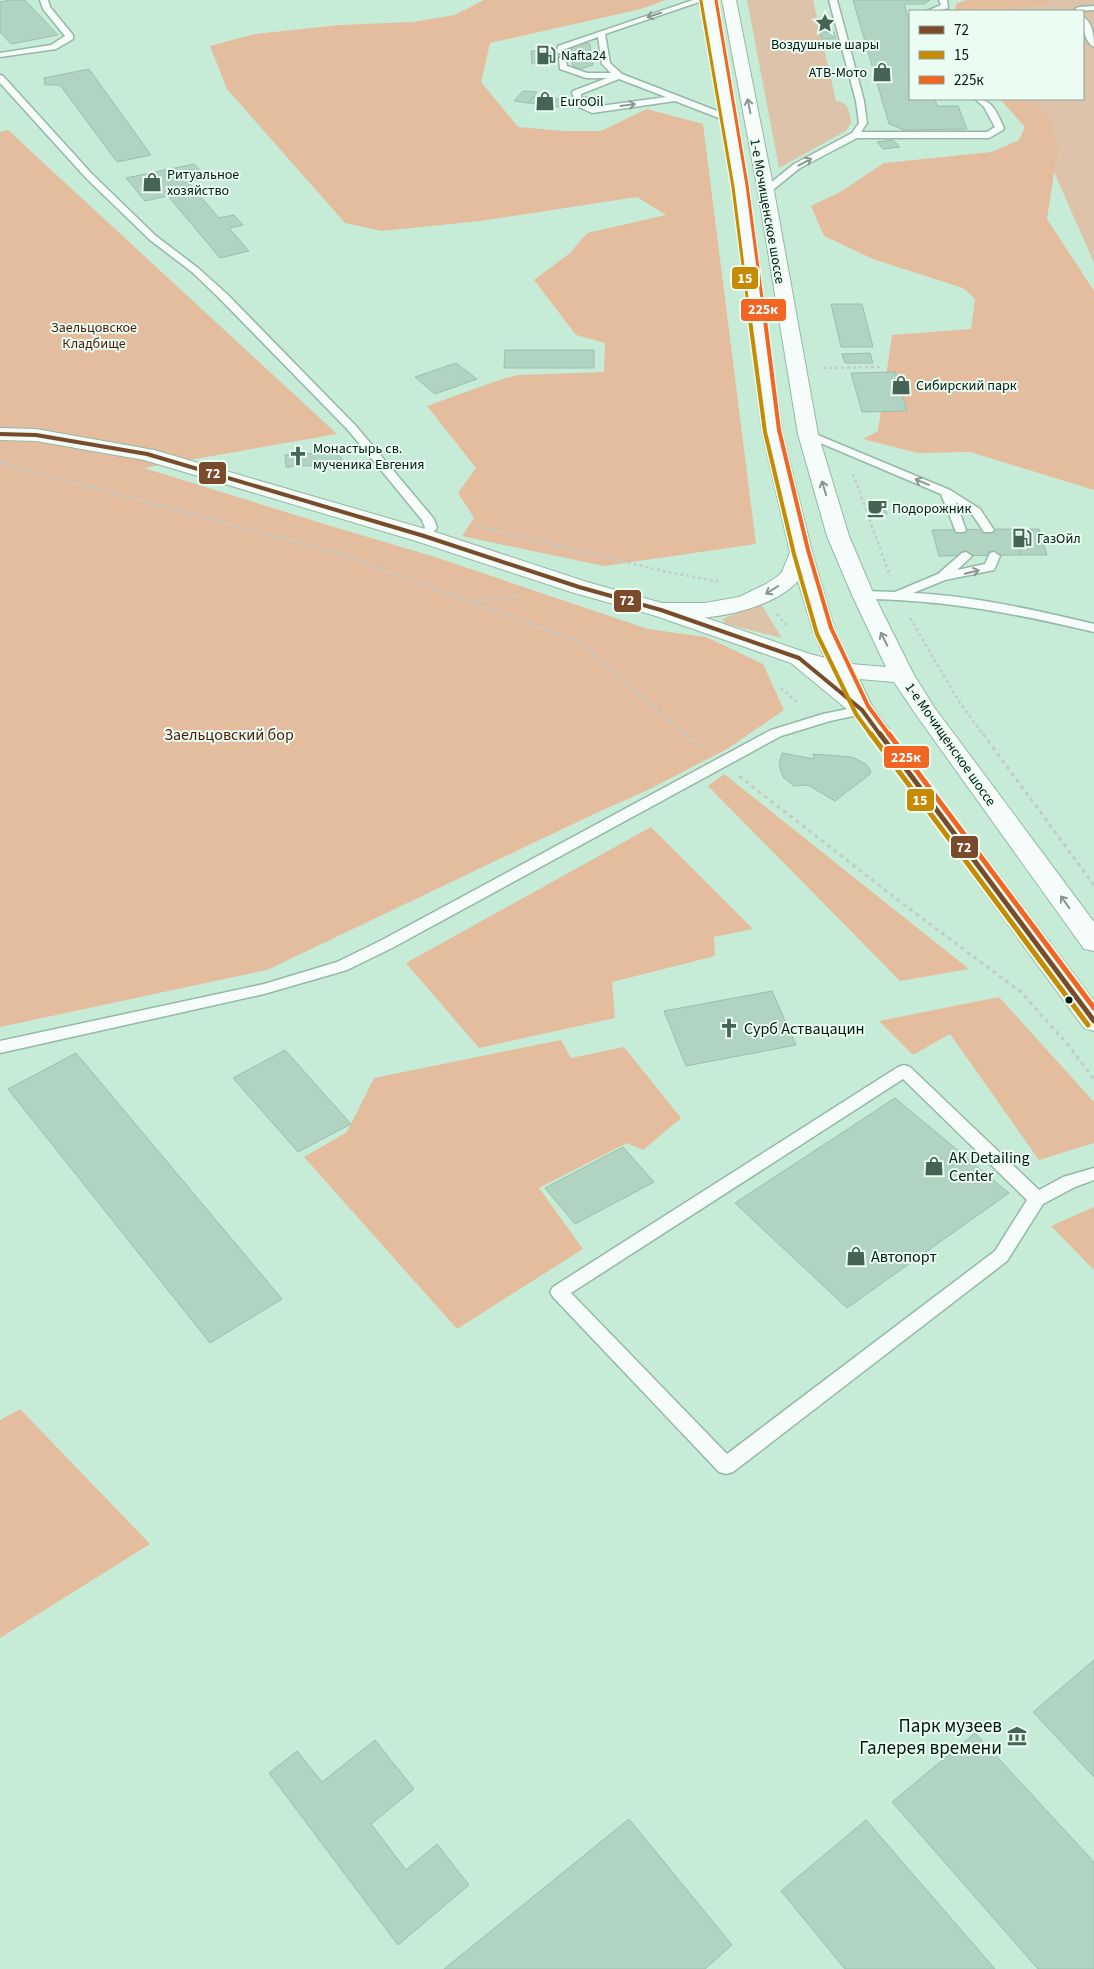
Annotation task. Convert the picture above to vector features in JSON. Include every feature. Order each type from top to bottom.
[{"type":"main road","points":[[708,0],[740,186],[772,431],[801,552],[824,631],[862,710],[1094,1022]]},
{"type":"main road","name":"1-е Мочищенское шоссе","points":[[728,0],[766,191],[808,434],[838,536],[862,595],[902,675],[925,711],[1094,942]]},
{"type":"main road","points":[[0,434],[36,435],[147,454],[424,536],[579,587],[661,610],[799,658],[842,670],[902,675]]},
{"type":"main road","points":[[661,610],[696,612],[728,608],[760,597],[792,575],[801,552]]},
{"type":"main road","points":[[799,658],[862,710]]},
{"type":"lane","points":[[0,55],[54,46],[70,37],[46,7],[44,0]]},
{"type":"lane","points":[[701,0],[561,48],[564,66],[586,75],[619,76],[728,118]]},
{"type":"lane","points":[[833,0],[860,101],[863,123],[855,135]]},
{"type":"lane","points":[[934,10],[945,6],[943,0]]},
{"type":"lane","points":[[1075,0],[1079,10],[1094,8]]},
{"type":"lane","points":[[1084,21],[1094,45]]},
{"type":"lane","points":[[601,33],[606,64],[619,76]]},
{"type":"lane","points":[[619,76],[576,94],[580,101],[592,110],[676,98]]},
{"type":"lane","points":[[0,78],[89,176],[153,238],[196,270],[352,428],[428,519],[430,528],[424,536]]},
{"type":"lane","points":[[766,191],[797,166],[855,135],[989,135],[1000,128],[988,105],[980,100]]},
{"type":"lane","points":[[808,434],[946,492],[973,508],[984,519],[988,530]]},
{"type":"lane","points":[[946,492],[960,530]]},
{"type":"lane","points":[[942,577],[966,556]]},
{"type":"lane","points":[[897,594],[942,577],[990,567],[994,556]]},
{"type":"lane","points":[[862,595],[897,594],[1021,610],[1094,628]]},
{"type":"lane","points":[[0,1046],[264,989],[342,966],[387,944],[776,733],[828,717],[862,710]]},
{"type":"lane","points":[[1037,1199],[904,1071],[559,1292],[726,1466],[1001,1256],[1037,1199],[1069,1182],[1094,1174]]},
{"type":"path","points":[[817,368],[881,367]]},
{"type":"path","points":[[0,463],[337,553],[578,641],[671,723],[720,762],[907,907],[1021,992],[1070,1047],[1094,1080]]},
{"type":"path","points":[[473,526],[491,528],[666,572],[735,585],[760,597],[792,632]]},
{"type":"path","points":[[897,594],[958,700],[1094,885]]},
{"type":"shaded area","points":[[747,0],[813,0],[836,101],[844,103],[850,115],[851,123],[846,131],[779,168]]},
{"type":"shaded area","points":[[978,0],[1094,0],[1094,263],[1022,100],[1084,100],[1084,10],[983,10]]},
{"type":"shaded area","points":[[761,604],[782,638],[726,624],[722,619]]},
{"type":"green space","points":[[484,0],[666,0],[641,9],[490,43],[481,82],[518,127],[563,131],[601,131],[647,109],[703,124],[756,544],[604,566],[462,536],[474,518],[458,493],[476,468],[427,406],[502,379],[519,375],[604,372],[605,343],[576,335],[534,280],[570,253],[587,233],[666,215],[637,197],[480,221],[382,231],[345,223],[227,89],[210,46],[255,34],[340,25],[412,22],[455,15]]},
{"type":"green space","points":[[967,0],[1052,0],[1048,3],[1005,10],[954,10],[957,3]]},
{"type":"green space","points":[[1001,100],[1034,100],[1050,119],[1058,146],[1047,219],[1094,291],[1094,490],[970,452],[918,453],[863,439],[878,431],[892,335],[971,329],[975,299],[963,288],[873,259],[824,236],[811,206],[842,191],[884,163],[992,152],[1019,140],[1025,127]]},
{"type":"green space","name":"Заельцовский бор","points":[[8,130],[337,434],[144,468],[435,557],[648,629],[706,637],[763,664],[784,710],[727,749],[648,790],[267,970],[0,1027],[0,132]]},
{"type":"green space","points":[[724,774],[969,969],[900,981],[708,786]]},
{"type":"green space","points":[[651,827],[753,929],[714,937],[715,956],[612,982],[615,1018],[479,1048],[406,963]]},
{"type":"green space","points":[[999,997],[1094,1102],[1094,1143],[1039,1160],[950,1034],[913,1055],[879,1021]]},
{"type":"green space","points":[[561,1040],[571,1058],[624,1047],[681,1118],[643,1150],[627,1143],[539,1188],[583,1249],[457,1329],[304,1157],[347,1132],[374,1078]]},
{"type":"green space","points":[[1094,1207],[1094,1270],[1051,1226]]},
{"type":"green space","points":[[20,1409],[150,1544],[0,1638],[0,1420]]},
{"type":"building","points":[[25,0],[58,35],[11,44],[0,32],[0,2]]},
{"type":"building","points":[[853,0],[930,0],[924,4],[904,4],[909,21],[909,100],[935,100],[937,106],[958,106],[967,129],[904,130],[889,124]]},
{"type":"building","points":[[820,32],[834,32],[836,39],[822,39]]},
{"type":"building","points":[[585,42],[590,44],[593,65],[580,69],[573,66],[572,60],[550,60],[549,52],[572,52],[571,46]]},
{"type":"building","points":[[531,51],[549,51],[550,63],[532,64]]},
{"type":"building","points":[[89,69],[151,155],[117,162],[60,85],[45,85],[44,78]]},
{"type":"building","points":[[523,91],[537,92],[528,103],[514,101]]},
{"type":"building","points":[[534,96],[556,99],[597,96],[601,104],[560,107],[528,103]]},
{"type":"building","points":[[893,140],[900,147],[883,149],[877,142]]},
{"type":"building","points":[[194,164],[207,178],[188,182],[219,218],[234,215],[243,225],[229,228],[249,251],[220,258],[168,196],[145,201],[126,178]]},
{"type":"building","points":[[831,304],[862,304],[873,347],[841,347]]},
{"type":"building","points":[[505,350],[594,350],[594,368],[504,368]]},
{"type":"building","points":[[870,353],[873,363],[845,363],[842,354]]},
{"type":"building","points":[[456,363],[477,379],[435,394],[415,377]]},
{"type":"building","points":[[895,372],[907,411],[862,412],[851,373]]},
{"type":"building","points":[[333,452],[342,458],[336,464],[286,467],[285,455]]},
{"type":"building","points":[[882,502],[887,514],[872,515],[868,503]]},
{"type":"building","points":[[1013,529],[1021,555],[939,556],[932,530]]},
{"type":"building","points":[[1013,529],[1039,529],[1047,555],[1021,555]]},
{"type":"building","points":[[782,753],[814,759],[813,754],[852,757],[866,764],[871,771],[869,775],[835,801],[808,785],[794,786],[783,777],[779,765]]},
{"type":"building","name":"Сурб Аствацацин","points":[[772,991],[796,1045],[686,1066],[664,1011]]},
{"type":"building","points":[[285,1050],[351,1124],[298,1152],[233,1078]]},
{"type":"building","points":[[76,1053],[282,1299],[210,1343],[8,1089]]},
{"type":"building","name":"Автопорт","points":[[895,1098],[1009,1193],[847,1308],[735,1203]]},
{"type":"building","points":[[623,1147],[654,1182],[575,1224],[545,1188]]},
{"type":"building","points":[[1094,1660],[1094,1777],[1033,1712]]},
{"type":"building","points":[[975,1733],[1094,1862],[1094,1969],[1038,1969],[892,1802]]},
{"type":"building","points":[[375,1740],[414,1789],[371,1824],[406,1870],[437,1844],[469,1885],[398,1945],[269,1773],[297,1751],[322,1782]]},
{"type":"building","points":[[629,1819],[732,1945],[705,1969],[444,1969]]},
{"type":"building","points":[[866,1820],[995,1969],[845,1969],[781,1891]]},
{"type":"transit line","name":"225к","points":[[716,0],[747,185],[779,430],[808,550],[831,628],[868,706],[1094,1008]]},
{"type":"transit line","name":"15","points":[[701,1],[733,187],[765,432],[794,554],[817,634],[856,714],[1088,1025]]},
{"type":"transit line","name":"72","points":[[0,434],[36,435],[147,454],[424,536],[579,587],[661,610],[799,658],[862,710],[1094,1021]]},
{"type":"place","name":"Воздушные шары","points":[[825,23]]},
{"type":"place","name":"Nafta24","points":[[546,55]]},
{"type":"place","name":"АТВ-Мото","points":[[882,72]]},
{"type":"place","name":"EuroOil","points":[[545,101]]},
{"type":"place","name":"Ритуальное хозяйство","points":[[152,182]]},
{"type":"place","name":"Сибирский парк","points":[[901,385]]},
{"type":"place","name":"Монастырь св. мученика Евгения","points":[[298,456]]},
{"type":"place","name":"Подорожник","points":[[877,508]]},
{"type":"place","name":"ГазОйл","points":[[1022,538]]},
{"type":"place","name":"Сурб Аствацацин","points":[[729,1028]]},
{"type":"place","name":"АК Detailing Center","points":[[934,1166]]},
{"type":"place","name":"Автопорт","points":[[856,1256]]},
{"type":"place","name":"Парк музеев Галерея времени","points":[[1017,1736]]},
{"type":"park label","name":"Заельцовское Кладбище","points":[[94,336]]}]
